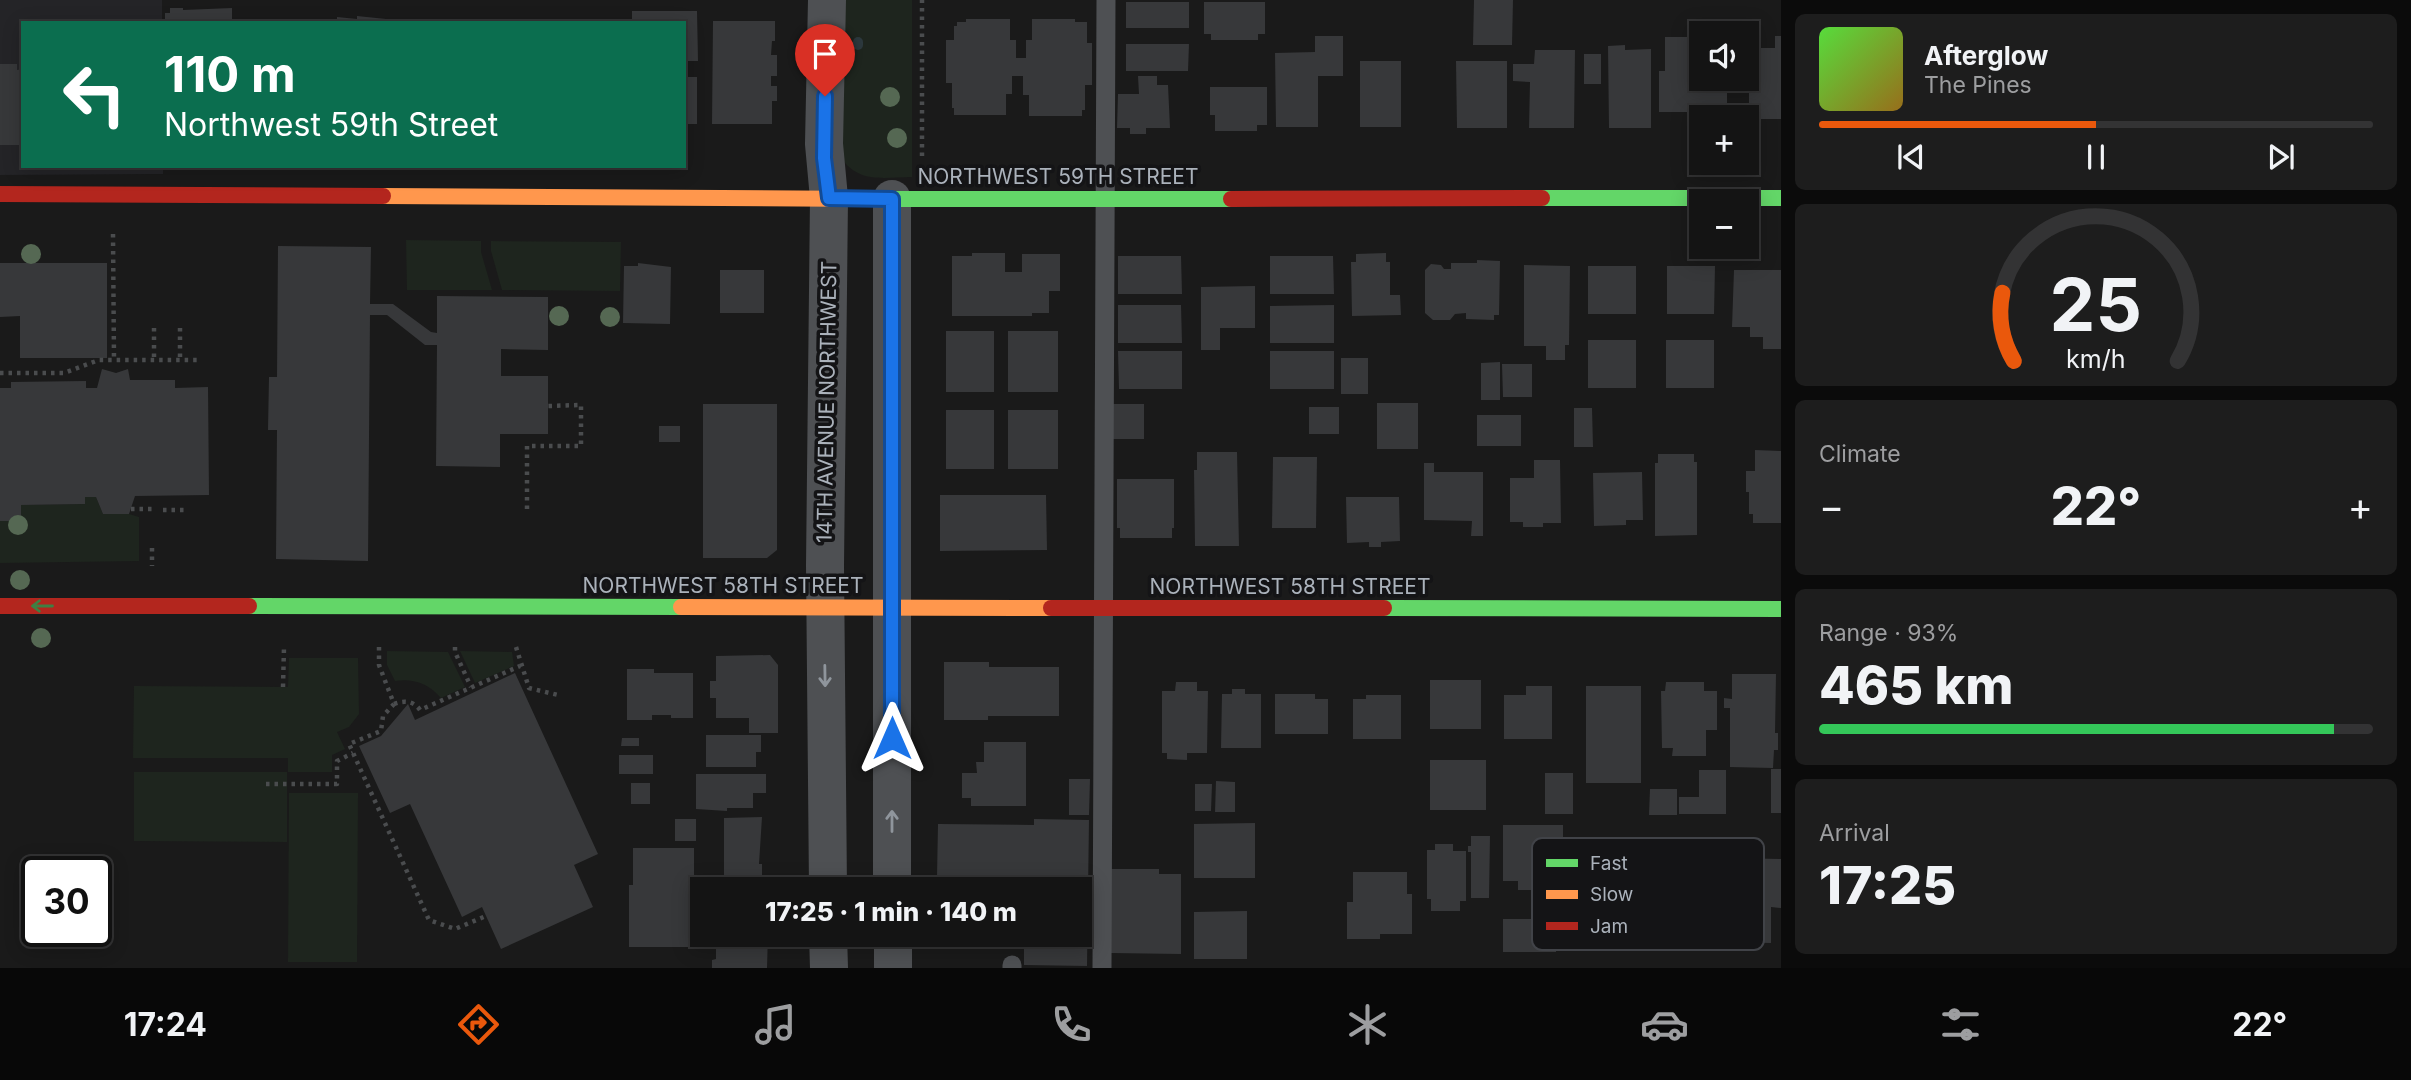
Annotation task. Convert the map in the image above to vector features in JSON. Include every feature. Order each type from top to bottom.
[{"type":"street","name":"14TH AVENUE NORTHWEST","points":[[827,0],[824,144],[829,198],[825,607],[828,877]]},
{"type":"street","name":"NORTHWEST 59TH STREET","points":[[0,194],[892,199],[1781,198]]},
{"type":"street","points":[[892,199],[892,877]]},
{"type":"street","name":"NORTHWEST 58TH STREET","points":[[0,606],[1781,609]]},
{"type":"street","points":[[828,947],[829,968]]},
{"type":"street","points":[[892,947],[893,968]]},
{"type":"lane","points":[[1102,968],[1107,0]]},
{"type":"path","points":[[922,0],[922,156]]},
{"type":"path","points":[[113,234],[110,340],[114,360]]},
{"type":"path","points":[[154,328],[154,360]]},
{"type":"path","points":[[180,328],[180,360]]},
{"type":"path","points":[[0,373],[64,373],[99,360],[201,360]]},
{"type":"path","points":[[527,509],[527,446],[581,446],[581,405],[548,406]]},
{"type":"path","points":[[131,509],[153,509]]},
{"type":"path","points":[[163,510],[186,510]]},
{"type":"path","points":[[152,548],[152,566]]},
{"type":"path","points":[[284,647],[284,687]]},
{"type":"path","points":[[379,647],[379,665],[394,704]]},
{"type":"path","points":[[455,647],[471,687]]},
{"type":"path","points":[[516,648],[529,688],[558,695]]},
{"type":"path","points":[[486,916],[455,929],[429,920],[349,744],[381,731],[383,716],[394,704],[413,703],[420,710],[520,666]]},
{"type":"path","points":[[266,784],[338,784],[337,761],[353,753]]},
{"type":"shaded area","points":[[0,0],[162,0],[162,21],[21,21],[21,168],[163,168],[163,174],[0,175]]},
{"type":"shaded area","points":[[840,0],[912,0],[912,177],[865,176],[849,167],[842,159]]},
{"type":"shaded area","points":[[406,240],[481,241],[481,252],[492,290],[407,290]]},
{"type":"shaded area","points":[[491,241],[621,242],[620,291],[502,290],[491,251]]},
{"type":"shaded area","points":[[85,497],[96,497],[103,514],[129,514],[139,517],[139,561],[0,563],[0,521],[21,521],[21,505],[85,504]]},
{"type":"shaded area","points":[[387,651],[448,652],[465,687],[441,698],[421,683],[395,681],[387,665]]},
{"type":"shaded area","points":[[460,651],[512,652],[514,666],[475,683]]},
{"type":"shaded area","points":[[289,658],[358,658],[359,714],[349,727],[337,732],[345,749],[332,755],[332,772],[288,772],[288,758],[133,758],[134,686],[288,687]]},
{"type":"shaded area","points":[[134,772],[287,772],[287,842],[134,841]]},
{"type":"shaded area","points":[[289,793],[358,793],[357,962],[288,962]]},
{"type":"building","points":[[1474,0],[1513,0],[1512,45],[1473,45]]},
{"type":"building","points":[[1126,2],[1189,2],[1189,28],[1126,28]]},
{"type":"building","points":[[1204,2],[1265,2],[1265,34],[1258,34],[1258,40],[1211,40],[1211,34],[1204,34]]},
{"type":"building","points":[[170,8],[232,8],[232,21],[165,21],[165,13],[170,13]]},
{"type":"building","points":[[632,11],[697,11],[698,61],[686,61],[686,21],[632,21]]},
{"type":"building","points":[[357,16],[386,21],[322,21],[337,17],[357,19]]},
{"type":"building","points":[[247,19],[308,19],[308,21]]},
{"type":"building","points":[[966,19],[1010,19],[1010,40],[1016,40],[1016,58],[1026,58],[1026,40],[1032,40],[1032,19],[1075,19],[1075,22],[1087,22],[1087,43],[1092,43],[1092,85],[1085,85],[1085,110],[1082,110],[1082,116],[1029,116],[1029,95],[1023,95],[1023,76],[1012,76],[1012,94],[1006,94],[1006,115],[954,115],[952,83],[946,83],[946,40],[954,40],[954,26],[957,26],[957,22],[966,22]]},
{"type":"building","points":[[713,21],[775,21],[775,41],[772,41],[771,55],[777,55],[777,76],[771,76],[771,86],[777,86],[777,101],[772,101],[772,124],[712,124]]},
{"type":"building","points":[[1315,36],[1343,36],[1343,76],[1318,76],[1318,127],[1276,127],[1275,53],[1315,52]]},
{"type":"building","points":[[1775,36],[1781,36],[1781,119],[1759,119],[1759,105],[1749,105],[1749,93],[1736,91],[1759,91],[1759,48],[1775,48]]},
{"type":"building","points":[[1665,37],[1689,37],[1689,91],[1727,91],[1727,105],[1689,105],[1689,118],[1687,112],[1659,112],[1659,71],[1665,71]]},
{"type":"building","points":[[1126,44],[1189,44],[1188,71],[1126,71]]},
{"type":"building","points":[[1625,45],[1625,50],[1651,49],[1651,128],[1609,128],[1608,46]]},
{"type":"building","points":[[1535,50],[1575,50],[1574,128],[1529,128],[1530,82],[1513,81],[1513,64],[1534,64]]},
{"type":"building","points":[[1584,54],[1601,54],[1601,84],[1584,84]]},
{"type":"building","points":[[1360,61],[1401,61],[1401,127],[1360,127]]},
{"type":"building","points":[[1456,61],[1507,61],[1507,128],[1457,128]]},
{"type":"building","points":[[0,64],[17,64],[17,70],[21,69],[21,145],[0,145]]},
{"type":"building","points":[[1138,76],[1157,76],[1157,85],[1168,85],[1170,128],[1146,128],[1146,134],[1130,134],[1130,128],[1117,128],[1118,94],[1139,94]]},
{"type":"building","points":[[686,77],[697,77],[697,124],[686,124]]},
{"type":"building","points":[[1210,87],[1267,87],[1267,125],[1257,125],[1257,131],[1215,131],[1215,115],[1210,115]]},
{"type":"building","points":[[278,246],[371,247],[370,304],[393,304],[431,332],[437,333],[437,296],[548,297],[548,350],[501,349],[501,376],[548,376],[548,434],[500,434],[500,467],[436,466],[437,345],[425,345],[387,315],[370,315],[368,561],[276,559],[277,430],[268,430],[269,377],[277,377]]},
{"type":"building","points":[[972,253],[1005,253],[1005,272],[1022,272],[1022,254],[1060,254],[1060,291],[1049,291],[1049,313],[1032,313],[1032,316],[952,316],[952,256],[972,256]]},
{"type":"building","points":[[1386,253],[1386,262],[1390,262],[1390,295],[1400,295],[1401,315],[1352,316],[1351,262],[1356,262],[1356,254]]},
{"type":"building","points":[[1118,256],[1181,256],[1182,294],[1118,294]]},
{"type":"building","points":[[1270,256],[1333,256],[1334,294],[1270,294]]},
{"type":"building","points":[[1477,260],[1500,261],[1499,315],[1494,315],[1494,320],[1466,319],[1466,313],[1455,314],[1450,320],[1433,320],[1425,313],[1425,270],[1431,264],[1451,269],[1451,263],[1477,263]]},
{"type":"building","points":[[0,263],[107,263],[107,358],[20,358],[20,316],[0,317]]},
{"type":"building","points":[[638,263],[671,267],[670,324],[623,323],[624,266],[638,266]]},
{"type":"building","points":[[1524,265],[1570,266],[1569,345],[1565,345],[1565,360],[1546,360],[1546,346],[1524,346]]},
{"type":"building","points":[[1588,266],[1636,266],[1636,314],[1588,314]]},
{"type":"building","points":[[1667,266],[1715,266],[1714,314],[1667,314]]},
{"type":"building","points":[[720,270],[764,270],[764,313],[720,313]]},
{"type":"building","points":[[1734,270],[1781,270],[1781,349],[1763,349],[1763,337],[1750,337],[1750,327],[1732,327]]},
{"type":"building","points":[[1255,286],[1255,328],[1220,328],[1220,350],[1201,350],[1201,287]]},
{"type":"building","points":[[1118,305],[1181,305],[1182,343],[1118,343]]},
{"type":"building","points":[[1334,305],[1334,343],[1270,343],[1270,306]]},
{"type":"building","points":[[946,331],[994,331],[994,392],[946,392]]},
{"type":"building","points":[[1008,331],[1058,331],[1058,392],[1008,392]]},
{"type":"building","points":[[1588,340],[1636,340],[1636,388],[1588,388]]},
{"type":"building","points":[[1666,340],[1714,340],[1714,388],[1666,388]]},
{"type":"building","points":[[1118,351],[1182,351],[1182,389],[1119,389]]},
{"type":"building","points":[[1270,351],[1334,351],[1334,389],[1270,389]]},
{"type":"building","points":[[1341,358],[1368,358],[1368,394],[1341,394]]},
{"type":"building","points":[[1500,362],[1500,400],[1481,400],[1481,363]]},
{"type":"building","points":[[1502,364],[1532,364],[1532,397],[1503,397]]},
{"type":"building","points":[[102,369],[116,373],[128,369],[130,380],[175,380],[175,388],[208,387],[209,495],[135,496],[129,514],[103,514],[96,497],[85,497],[85,504],[21,505],[21,521],[0,521],[0,388],[11,388],[11,382],[86,381],[86,388],[97,388]]},
{"type":"building","points":[[1377,403],[1418,403],[1418,449],[1377,449]]},
{"type":"building","points":[[703,404],[777,404],[777,550],[767,558],[703,558]]},
{"type":"building","points":[[1110,404],[1144,404],[1144,439],[1110,439]]},
{"type":"building","points":[[1309,407],[1339,407],[1339,434],[1309,434]]},
{"type":"building","points":[[1574,408],[1592,408],[1593,447],[1574,447]]},
{"type":"building","points":[[946,410],[994,410],[994,469],[946,469]]},
{"type":"building","points":[[1008,410],[1058,410],[1058,469],[1008,469]]},
{"type":"building","points":[[1477,415],[1521,415],[1521,446],[1477,446]]},
{"type":"building","points":[[659,426],[680,426],[680,442],[659,442]]},
{"type":"building","points":[[1755,450],[1781,451],[1781,523],[1753,523],[1753,514],[1749,514],[1746,471],[1755,471]]},
{"type":"building","points":[[1197,452],[1237,452],[1239,546],[1195,546],[1194,470],[1197,470]]},
{"type":"building","points":[[1658,454],[1694,454],[1694,462],[1697,462],[1697,535],[1655,536],[1655,463],[1658,463]]},
{"type":"building","points":[[1273,457],[1317,457],[1316,528],[1272,528]]},
{"type":"building","points":[[1534,460],[1560,460],[1561,523],[1523,527],[1523,522],[1510,522],[1510,478],[1534,478]]},
{"type":"building","points":[[1424,463],[1434,463],[1434,472],[1483,472],[1483,536],[1471,536],[1472,521],[1424,520]]},
{"type":"building","points":[[1642,472],[1643,520],[1626,520],[1626,525],[1594,526],[1593,473]]},
{"type":"building","points":[[1117,479],[1174,479],[1172,538],[1120,538],[1120,528],[1117,528]]},
{"type":"building","points":[[940,495],[1046,495],[1047,550],[940,551]]},
{"type":"building","points":[[1346,497],[1399,497],[1400,541],[1381,542],[1381,547],[1369,547],[1369,542],[1347,543]]},
{"type":"building","points":[[770,655],[778,665],[778,733],[749,733],[749,718],[716,718],[716,698],[710,698],[710,681],[716,681],[716,656]]},
{"type":"building","points":[[944,662],[989,662],[989,667],[1059,667],[1059,716],[988,716],[988,720],[944,720]]},
{"type":"building","points":[[627,669],[654,669],[654,673],[693,673],[693,718],[652,715],[652,720],[627,720]]},
{"type":"building","points":[[515,673],[598,854],[574,865],[593,907],[501,949],[482,907],[462,917],[410,804],[390,813],[359,746],[381,736],[408,704],[415,720]]},
{"type":"building","points":[[1732,674],[1776,674],[1775,733],[1778,733],[1778,750],[1774,750],[1773,768],[1730,767],[1730,708],[1724,708],[1724,698],[1732,699]]},
{"type":"building","points":[[1430,680],[1481,680],[1481,729],[1430,729]]},
{"type":"building","points":[[1176,682],[1197,682],[1197,691],[1208,691],[1207,753],[1187,753],[1187,760],[1167,759],[1167,753],[1162,753],[1162,691],[1175,691]]},
{"type":"building","points":[[1666,682],[1704,682],[1704,691],[1717,691],[1717,730],[1706,730],[1706,756],[1672,756],[1673,748],[1662,748],[1661,691],[1665,691]]},
{"type":"building","points":[[1526,686],[1552,686],[1552,739],[1504,739],[1504,695],[1526,695]]},
{"type":"building","points":[[1586,686],[1641,686],[1641,783],[1586,783]]},
{"type":"building","points":[[1232,689],[1245,689],[1245,694],[1261,694],[1261,748],[1221,748],[1222,694],[1232,694]]},
{"type":"building","points":[[1275,694],[1315,694],[1315,699],[1328,699],[1328,734],[1275,734]]},
{"type":"building","points":[[1366,695],[1401,695],[1401,739],[1353,739],[1353,699],[1366,699]]},
{"type":"building","points":[[706,735],[761,735],[761,752],[756,752],[756,767],[706,767]]},
{"type":"building","points":[[622,738],[639,738],[639,746],[621,746]]},
{"type":"building","points":[[984,742],[1026,742],[1026,806],[971,806],[971,798],[962,798],[962,773],[977,773],[976,762],[984,762]]},
{"type":"building","points":[[619,755],[653,755],[653,774],[619,774]]},
{"type":"building","points":[[1430,760],[1486,760],[1486,810],[1430,810]]},
{"type":"building","points":[[1771,769],[1781,769],[1781,813],[1771,813]]},
{"type":"building","points":[[1699,770],[1726,770],[1726,814],[1679,814],[1679,797],[1699,797]]},
{"type":"building","points":[[1545,773],[1573,773],[1573,814],[1545,814]]},
{"type":"building","points":[[696,774],[766,774],[766,793],[753,793],[753,808],[727,808],[727,811],[696,809]]},
{"type":"building","points":[[1069,779],[1090,779],[1089,815],[1069,815]]},
{"type":"building","points":[[1216,781],[1235,782],[1235,812],[1215,812]]},
{"type":"building","points":[[631,783],[650,783],[650,804],[631,804]]},
{"type":"building","points":[[1195,784],[1212,784],[1211,811],[1195,811]]},
{"type":"building","points":[[1650,789],[1677,789],[1677,815],[1649,815]]},
{"type":"building","points":[[762,817],[759,864],[762,864],[762,877],[724,877],[724,818]]},
{"type":"building","points":[[675,819],[696,819],[696,841],[675,841]]},
{"type":"building","points":[[1034,819],[1089,820],[1088,877],[937,877],[938,824],[1034,825]]},
{"type":"building","points":[[1255,823],[1255,878],[1194,878],[1194,824]]},
{"type":"building","points":[[1503,825],[1563,825],[1563,838],[1532,838],[1532,890],[1518,890],[1518,881],[1503,881]]},
{"type":"building","points":[[1471,836],[1490,836],[1489,898],[1471,898],[1471,852],[1468,852],[1468,846],[1471,846]]},
{"type":"building","points":[[1435,844],[1453,844],[1453,851],[1466,851],[1466,901],[1460,901],[1460,911],[1431,911],[1431,899],[1427,899],[1427,850],[1435,850]]},
{"type":"building","points":[[633,848],[694,848],[694,877],[690,877],[690,947],[629,947],[629,885],[633,885]]},
{"type":"building","points":[[1764,859],[1781,859],[1781,908],[1771,907],[1771,943],[1764,943]]},
{"type":"building","points":[[1111,869],[1159,869],[1159,874],[1181,874],[1181,954],[1111,953]]},
{"type":"building","points":[[1353,872],[1407,872],[1407,894],[1412,894],[1412,934],[1380,934],[1380,939],[1347,939],[1347,902],[1353,902]]},
{"type":"building","points":[[1247,911],[1247,959],[1194,959],[1194,912]]},
{"type":"building","points":[[1503,919],[1532,919],[1532,950],[1556,952],[1503,952]]},
{"type":"building","points":[[716,947],[768,947],[767,968],[712,968],[712,960],[716,959]]},
{"type":"building","points":[[1024,947],[1087,947],[1087,966],[1024,965]]},
{"type":"traffic: fast","points":[[1542,198],[1781,198]]},
{"type":"traffic: fast","points":[[870,199],[1231,199]]},
{"type":"traffic: fast","points":[[249,606],[681,607]]},
{"type":"traffic: fast","points":[[1384,608],[1781,609]]},
{"type":"traffic: slow","points":[[383,196],[870,199]]},
{"type":"traffic: slow","points":[[681,607],[1051,608]]},
{"type":"traffic: jam","points":[[0,194],[383,196]]},
{"type":"traffic: jam","points":[[1231,199],[1542,198]]},
{"type":"traffic: jam","points":[[0,606],[249,606]]},
{"type":"traffic: jam","points":[[1051,608],[1384,608]]},
{"type":"route","points":[[825,96],[824,158],[829,198],[892,199],[892,738]]}]
